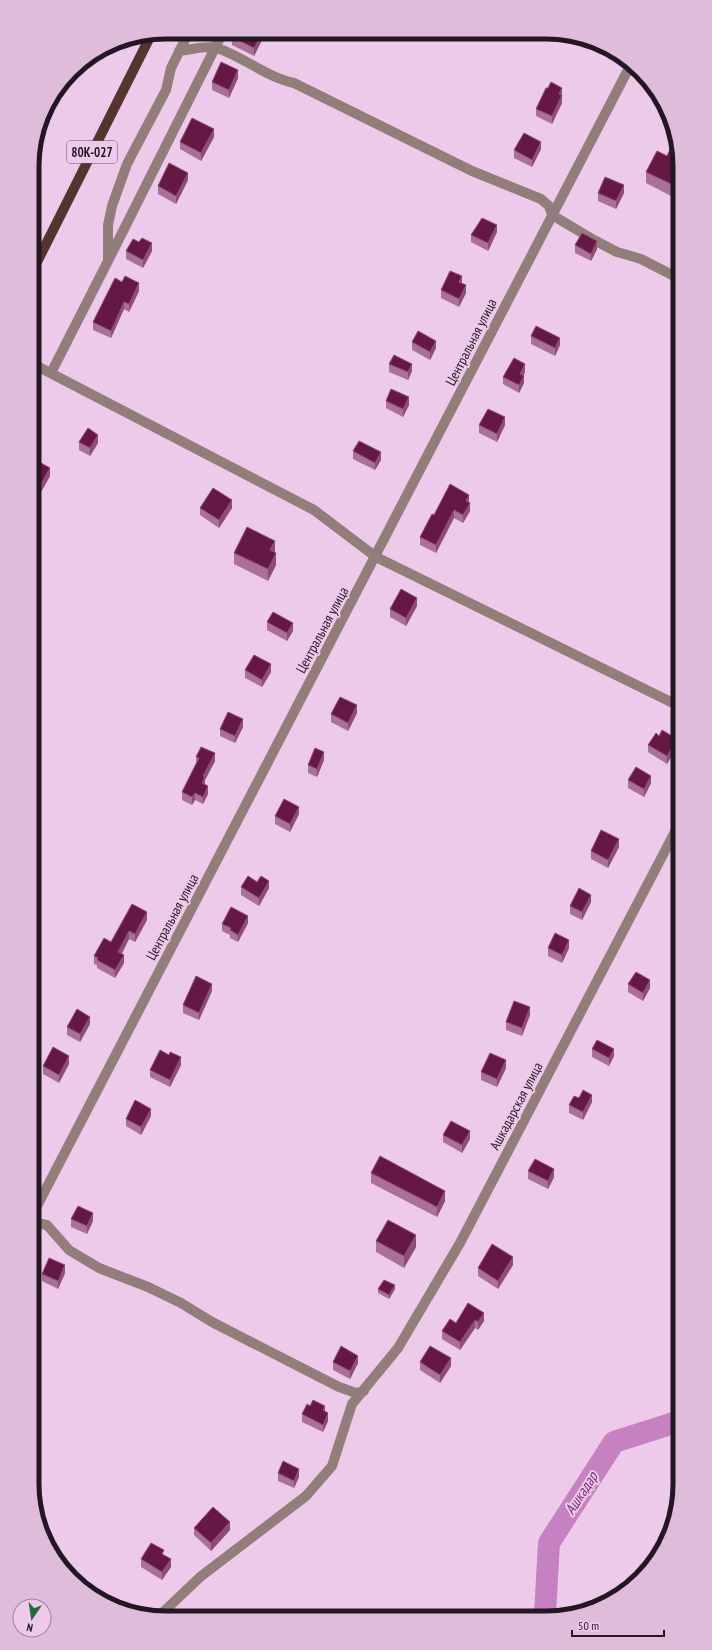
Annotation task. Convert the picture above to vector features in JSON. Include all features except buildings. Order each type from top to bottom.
[{"type":"main road","name":"80К-027","points":[[39,258],[148,40]]},
{"type":"street","points":[[108,261],[108,225],[112,206],[136,143],[166,90],[171,68],[185,39]]},
{"type":"street","points":[[51,373],[220,39]]},
{"type":"street","points":[[179,51],[216,47],[261,69],[269,75],[294,83],[472,171],[541,199],[549,206],[552,216],[617,252],[641,259],[673,275]]},
{"type":"street","name":"Центральная улица","points":[[39,1202],[376,557],[628,69]]},
{"type":"street","points":[[39,367],[314,510],[376,557],[673,704]]},
{"type":"street","name":"Ашкадарская улица","points":[[164,1611],[200,1577],[290,1510],[316,1485],[332,1466],[352,1404],[398,1348],[460,1243],[673,836]]},
{"type":"street","points":[[39,1224],[48,1225],[69,1250],[99,1268],[148,1286],[181,1303],[212,1322],[339,1387],[356,1392],[364,1391]]},
{"type":"waterway","name":"Ашкадар","points":[[545,1611],[549,1543],[614,1442],[673,1423]]}]
